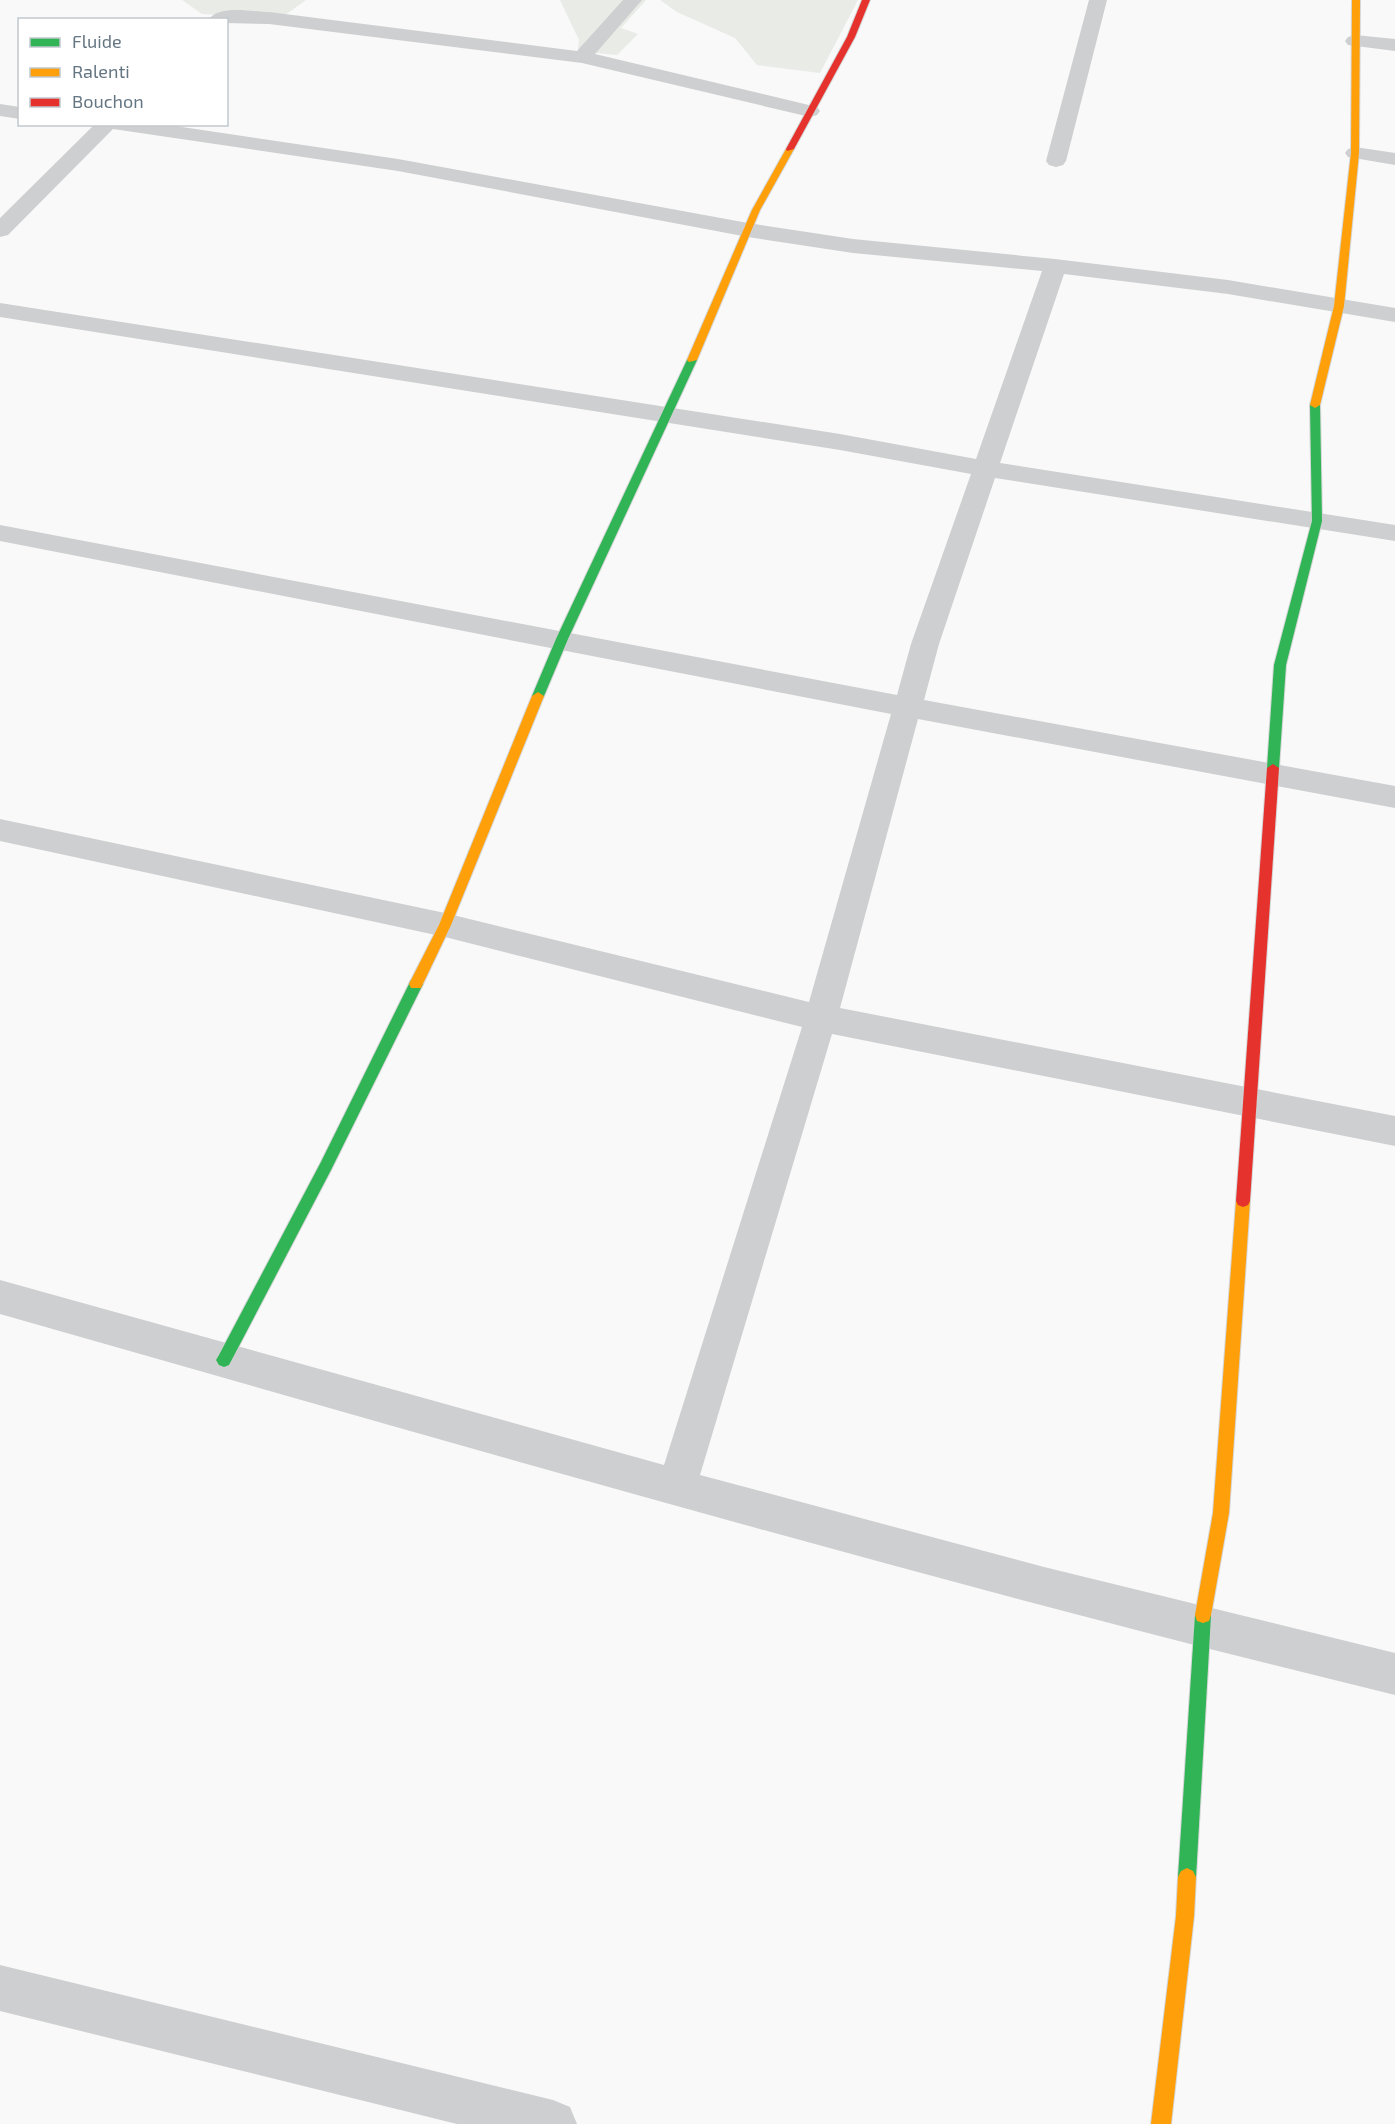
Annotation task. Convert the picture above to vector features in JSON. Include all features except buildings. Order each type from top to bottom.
[{"type":"street","points":[[582,57],[633,0]]},
{"type":"street","points":[[224,1360],[326,1166],[445,925],[562,639],[715,310],[756,210],[851,37],[866,0]]},
{"type":"street","points":[[1056,161],[1098,0]]},
{"type":"street","points":[[1161,2124],[1185,1916],[1200,1629],[1221,1513],[1280,665],[1317,521],[1315,403],[1339,306],[1355,153],[1356,0]]},
{"type":"street","points":[[222,18],[227,16],[269,18],[582,57],[810,111]]},
{"type":"street","points":[[1355,40],[1395,45]]},
{"type":"street","points":[[0,110],[18,113]]},
{"type":"street","points":[[0,230],[105,126]]},
{"type":"street","points":[[131,126],[399,165],[748,231],[853,246],[1054,266],[1228,287],[1395,315]]},
{"type":"street","points":[[1355,153],[1395,159]]},
{"type":"street","points":[[676,1489],[821,1018],[925,644],[987,469],[1054,266]]},
{"type":"street","points":[[0,310],[667,414],[987,469],[1395,533]]},
{"type":"street","points":[[0,533],[907,707],[1395,797]]},
{"type":"street","points":[[0,830],[445,925],[821,1018],[1395,1131]]},
{"type":"street","points":[[0,1297],[676,1489],[1200,1629],[1395,1674]]},
{"type":"street","points":[[0,1988],[553,2124]]},
{"type":"shaded area","points":[[182,0],[306,0],[281,18],[202,14]]},
{"type":"shaded area","points":[[560,0],[646,0],[621,28],[638,34],[617,55],[578,51],[579,40]]},
{"type":"shaded area","points":[[660,0],[858,0],[820,73],[757,65],[735,38],[677,12]]},
{"type":"traffic: fast","points":[[538,696],[562,639],[692,360]]},
{"type":"traffic: fast","points":[[1273,768],[1280,665],[1317,521],[1315,405]]},
{"type":"traffic: fast","points":[[224,1360],[326,1166],[416,984]]},
{"type":"traffic: fast","points":[[1187,1877],[1203,1615]]},
{"type":"traffic: slow","points":[[1315,405],[1339,306],[1355,153],[1356,0]]},
{"type":"traffic: slow","points":[[692,360],[756,210],[790,149]]},
{"type":"traffic: slow","points":[[416,984],[445,925],[538,696]]},
{"type":"traffic: slow","points":[[1203,1615],[1221,1513],[1243,1201]]},
{"type":"traffic: slow","points":[[1161,2124],[1185,1916],[1187,1877]]},
{"type":"traffic: jam","points":[[790,149],[851,37],[866,0]]},
{"type":"traffic: jam","points":[[1243,1201],[1273,768]]}]
